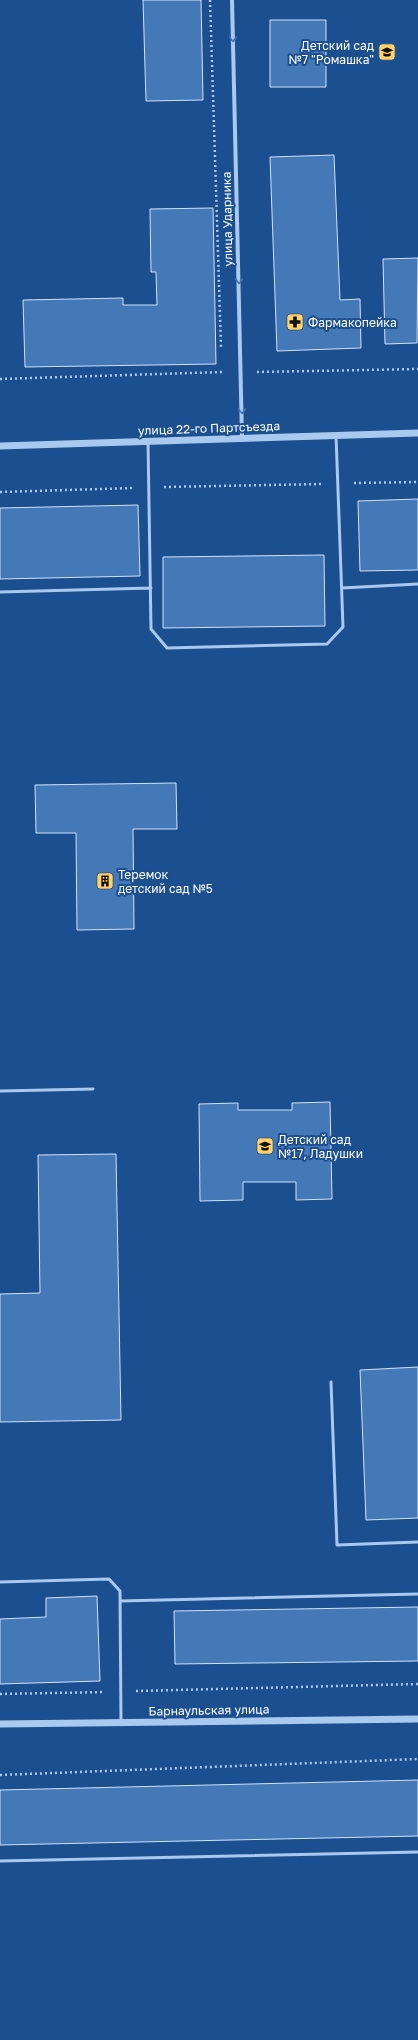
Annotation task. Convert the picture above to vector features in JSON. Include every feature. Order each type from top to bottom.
[{"type":"street","name":"улица Ударника","points":[[232,0],[242,437]]},
{"type":"street","name":"улица 22-го Партсъезда","points":[[0,446],[242,437],[418,433]]},
{"type":"street","name":"Барнаульская улица","points":[[0,1724],[418,1719]]},
{"type":"lane","points":[[148,441],[151,629],[167,648],[327,644],[343,627],[336,435]]},
{"type":"lane","points":[[342,588],[418,584]]},
{"type":"lane","points":[[0,592],[151,588]]},
{"type":"lane","points":[[0,1091],[93,1089]]},
{"type":"lane","points":[[331,1382],[337,1545],[418,1542]]},
{"type":"lane","points":[[0,1582],[109,1579],[120,1591],[121,1722]]},
{"type":"lane","points":[[120,1601],[418,1594]]},
{"type":"lane","points":[[0,1862],[418,1852]]},
{"type":"path","points":[[210,0],[221,348]]},
{"type":"path","points":[[222,364],[222,372]]},
{"type":"path","points":[[0,379],[418,368]]},
{"type":"path","points":[[0,492],[418,482]]},
{"type":"path","points":[[0,1694],[418,1684]]},
{"type":"path","points":[[0,1775],[418,1759]]},
{"type":"building","points":[[143,0],[201,0],[203,100],[146,101]]},
{"type":"building","points":[[270,20],[326,20],[326,87],[270,87]]},
{"type":"building","points":[[334,155],[340,300],[360,299],[361,348],[277,351],[270,157]]},
{"type":"building","points":[[213,208],[216,364],[25,367],[23,300],[123,298],[123,305],[157,305],[156,272],[151,272],[150,209]]},
{"type":"building","points":[[418,258],[417,343],[385,344],[383,259]]},
{"type":"building","points":[[418,499],[418,570],[360,571],[358,501]]},
{"type":"building","points":[[138,505],[140,576],[0,579],[0,508]]},
{"type":"building","points":[[324,555],[325,626],[163,628],[163,557]]},
{"type":"building","name":"Теремок детский сад №5","points":[[176,783],[177,829],[133,829],[134,929],[77,930],[76,833],[36,833],[35,785]]},
{"type":"building","name":"Детский сад №17, Ладушки","points":[[330,1102],[332,1199],[296,1200],[296,1182],[243,1182],[243,1200],[200,1201],[199,1104],[238,1103],[238,1110],[292,1110],[292,1103]]},
{"type":"building","points":[[116,1154],[121,1420],[0,1422],[0,1294],[40,1293],[38,1155]]},
{"type":"building","points":[[418,1367],[418,1518],[366,1520],[360,1370]]},
{"type":"building","points":[[97,1596],[100,1681],[0,1684],[0,1619],[46,1617],[46,1598]]},
{"type":"building","points":[[418,1607],[418,1661],[175,1664],[174,1611]]},
{"type":"building","points":[[418,1780],[418,1836],[0,1845],[0,1790]]},
{"type":"place","name":"Детский сад №7 \"Ромашка\"","points":[[387,52]]},
{"type":"place","name":"Фармакопейка","points":[[295,322]]},
{"type":"place","name":"Теремок детский сад №5","points":[[105,881]]},
{"type":"place","name":"Детский сад №17, Ладушки","points":[[265,1146]]}]
